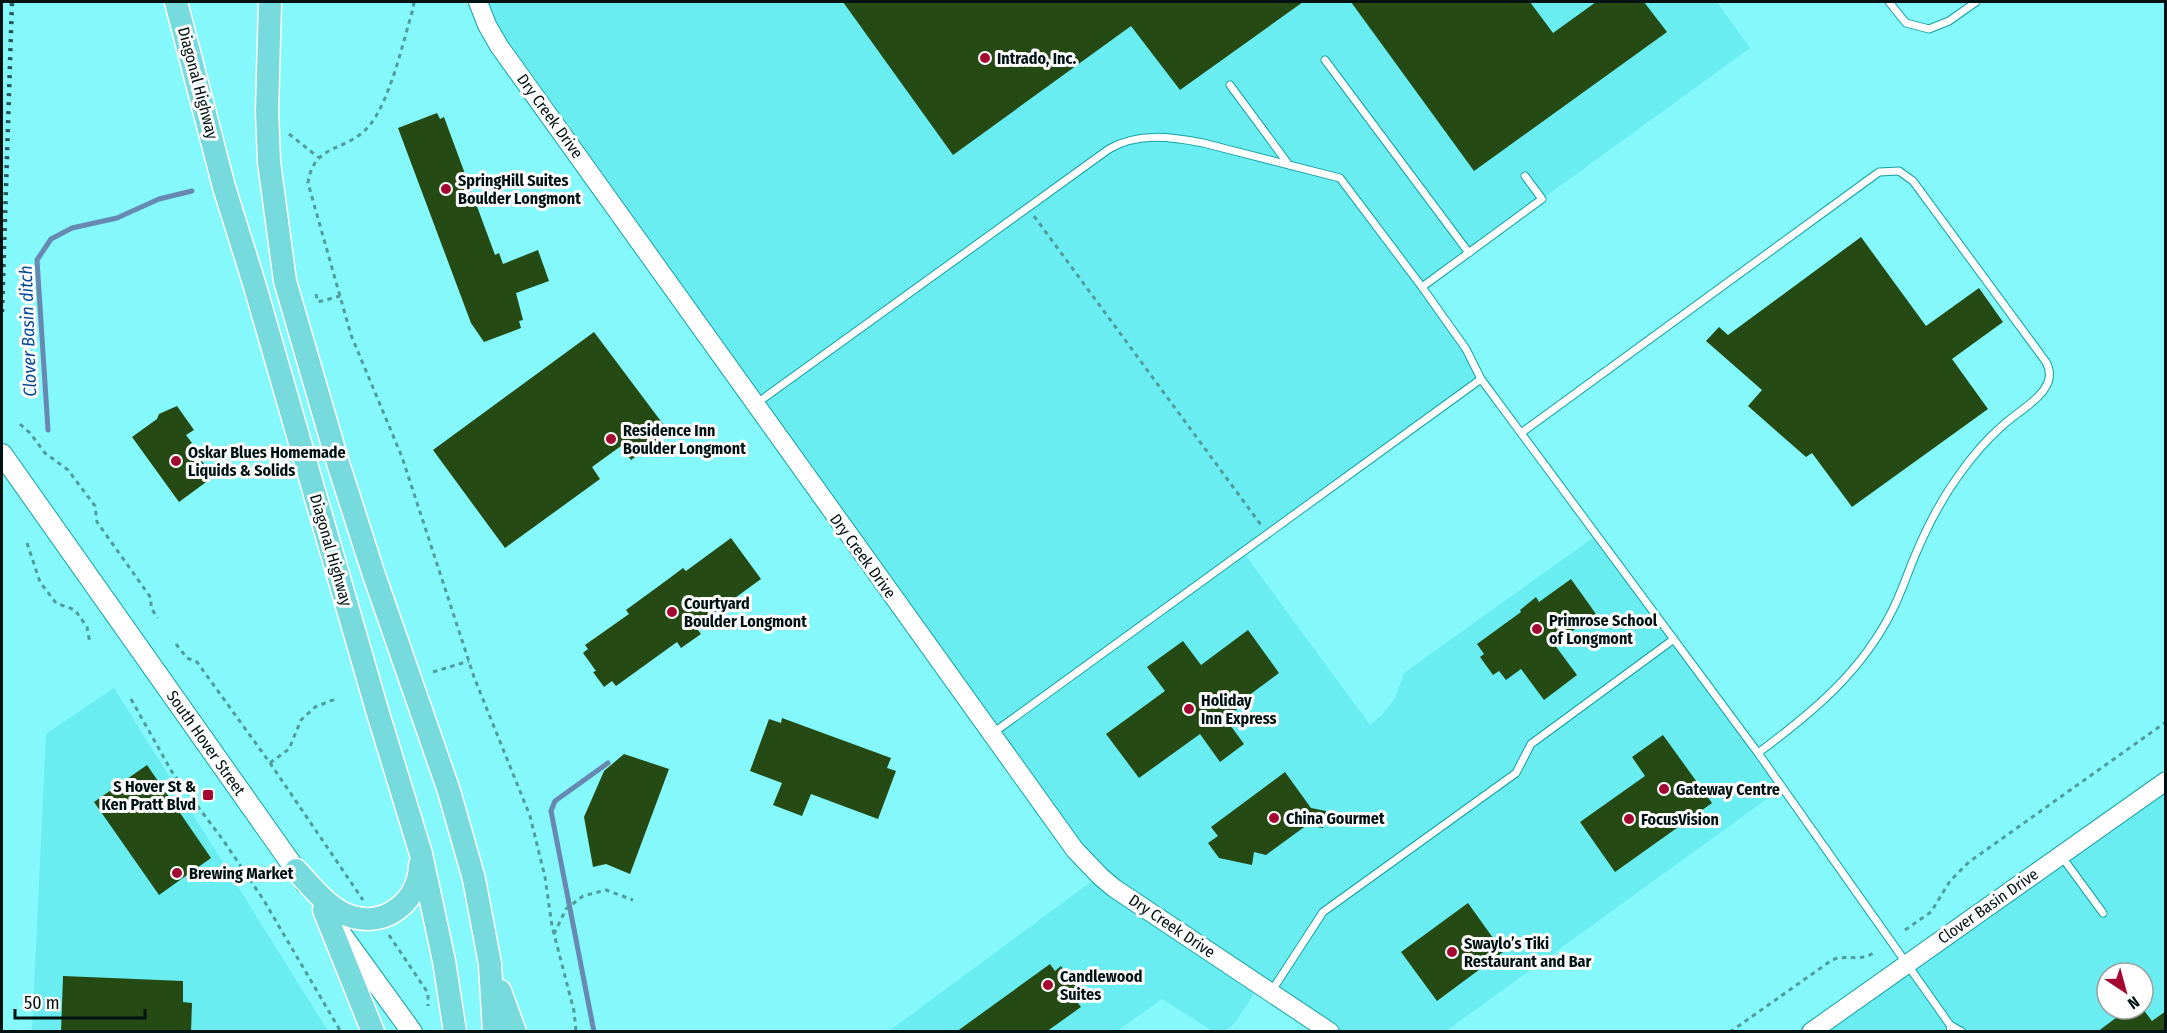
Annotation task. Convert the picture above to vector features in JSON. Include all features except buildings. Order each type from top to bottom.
[{"type":"highway","name":"Diagonal Highway","points":[[176,2],[224,187],[258,295],[376,710],[421,854],[444,961],[455,1032]]},
{"type":"highway","name":"Diagonal Highway","points":[[270,2],[267,117],[269,162],[285,281],[303,347],[373,573],[448,791],[474,879],[490,964],[494,1032]]},
{"type":"highway","points":[[296,870],[331,906],[354,917],[377,918],[394,911],[415,891],[420,876],[421,854]]},
{"type":"highway","points":[[324,910],[373,1032]]},
{"type":"highway","points":[[490,964],[515,1032]]},
{"type":"main road","name":"South Hover Street","points":[[2,454],[411,1032]]},
{"type":"street","name":"Dry Creek Drive","points":[[478,2],[499,46],[1075,850],[1101,877],[1330,1032]]},
{"type":"street","name":"Clover Basin Drive","points":[[1811,1032],[2166,781]]},
{"type":"lane","points":[[1889,2],[1906,23],[1929,29],[1949,21],[1976,2]]},
{"type":"lane","points":[[1325,60],[1469,253]]},
{"type":"lane","points":[[1230,85],[1289,165]]},
{"type":"lane","points":[[755,405],[1028,207],[1122,142],[1138,138],[1168,138],[1203,143],[1340,178],[1422,287],[1466,350],[1481,379],[1758,753],[1951,1028],[1962,1032]]},
{"type":"lane","points":[[1521,432],[1879,172],[1892,170],[1902,172],[1911,179],[1927,200],[2046,362],[2050,370],[2048,382],[2041,393],[1984,443],[1950,488],[1927,527],[1894,608],[1856,666],[1814,711],[1758,753]]},
{"type":"lane","points":[[1422,287],[1542,199],[1525,176]]},
{"type":"lane","points":[[991,734],[1481,379]]},
{"type":"lane","points":[[1271,992],[1323,912],[1516,773],[1531,744],[1674,639]]},
{"type":"lane","points":[[2060,855],[2103,913]]},
{"type":"path","points":[[414,2],[388,88],[377,115],[355,138],[318,157],[309,173],[308,183],[360,358],[402,457],[469,662],[530,816],[545,877],[554,934],[571,995],[576,1032]]},
{"type":"path","points":[[267,117],[318,157]]},
{"type":"path","points":[[1028,207],[1268,534]]},
{"type":"path","points":[[316,294],[318,302],[340,296]]},
{"type":"path","points":[[20,424],[45,453],[68,470],[95,506],[97,522],[151,598],[151,608],[158,618]]},
{"type":"path","points":[[27,543],[40,582],[56,603],[75,610],[87,627],[90,644]]},
{"type":"path","points":[[176,644],[187,658],[196,662],[270,762],[366,904]]},
{"type":"path","points":[[433,672],[469,662]]},
{"type":"path","points":[[270,762],[289,749],[301,720],[315,707],[338,698]]},
{"type":"path","points":[[131,699],[172,772],[224,840],[341,1032]]},
{"type":"path","points":[[1905,930],[1931,912],[1950,881],[1969,862],[2166,722]]},
{"type":"path","points":[[554,934],[566,909],[574,901],[584,896],[606,890],[633,900]]},
{"type":"path","points":[[388,933],[428,993],[428,1006]]},
{"type":"path","points":[[1730,1032],[1832,960],[1844,956],[1864,957],[1873,953]]},
{"type":"shaded area","points":[[478,2],[1717,2],[1750,48],[1422,286],[1481,379],[1243,552],[1370,725],[1382,715],[1395,698],[1404,673],[1597,535],[1782,788],[1446,1031],[1330,1031],[1260,985],[1234,1024],[1225,1031],[1211,1030],[1162,999],[1117,1031],[889,1031],[1099,876]]},
{"type":"shaded area","points":[[114,688],[328,1031],[32,1032],[46,734]]},
{"type":"shaded area","points":[[2165,781],[2165,1031],[1812,1032]]},
{"type":"waterway","name":"Clover Basin ditch","points":[[48,430],[37,260],[51,239],[72,228],[117,218],[159,199],[192,191]]},
{"type":"waterway","points":[[594,1032],[551,811],[555,801],[608,763]]},
{"type":"railway","points":[[2,312],[12,2]]},
{"type":"place","name":"Intrado, Inc.","points":[[985,58]]},
{"type":"place","name":"SpringHill Suites Boulder Longmont","points":[[446,189]]},
{"type":"place","name":"Residence Inn Boulder Longmont","points":[[611,439]]},
{"type":"place","name":"Oskar Blues Homemade Liquids & Solids","points":[[176,461]]},
{"type":"place","name":"Courtyard Boulder Longmont","points":[[672,612]]},
{"type":"place","name":"Primrose School of Longmont","points":[[1537,629]]},
{"type":"place","name":"Holiday Inn Express","points":[[1189,709]]},
{"type":"place","name":"Gateway Centre","points":[[1664,789]]},
{"type":"place","name":"S Hover St & Ken Pratt Blvd","points":[[208,795]]},
{"type":"place","name":"China Gourmet","points":[[1274,818]]},
{"type":"place","name":"FocusVision","points":[[1629,819]]},
{"type":"place","name":"Brewing Market","points":[[177,873]]},
{"type":"place","name":"Swaylo’s Tiki Restaurant and Bar","points":[[1452,952]]},
{"type":"place","name":"Candlewood Suites","points":[[1048,985]]}]
